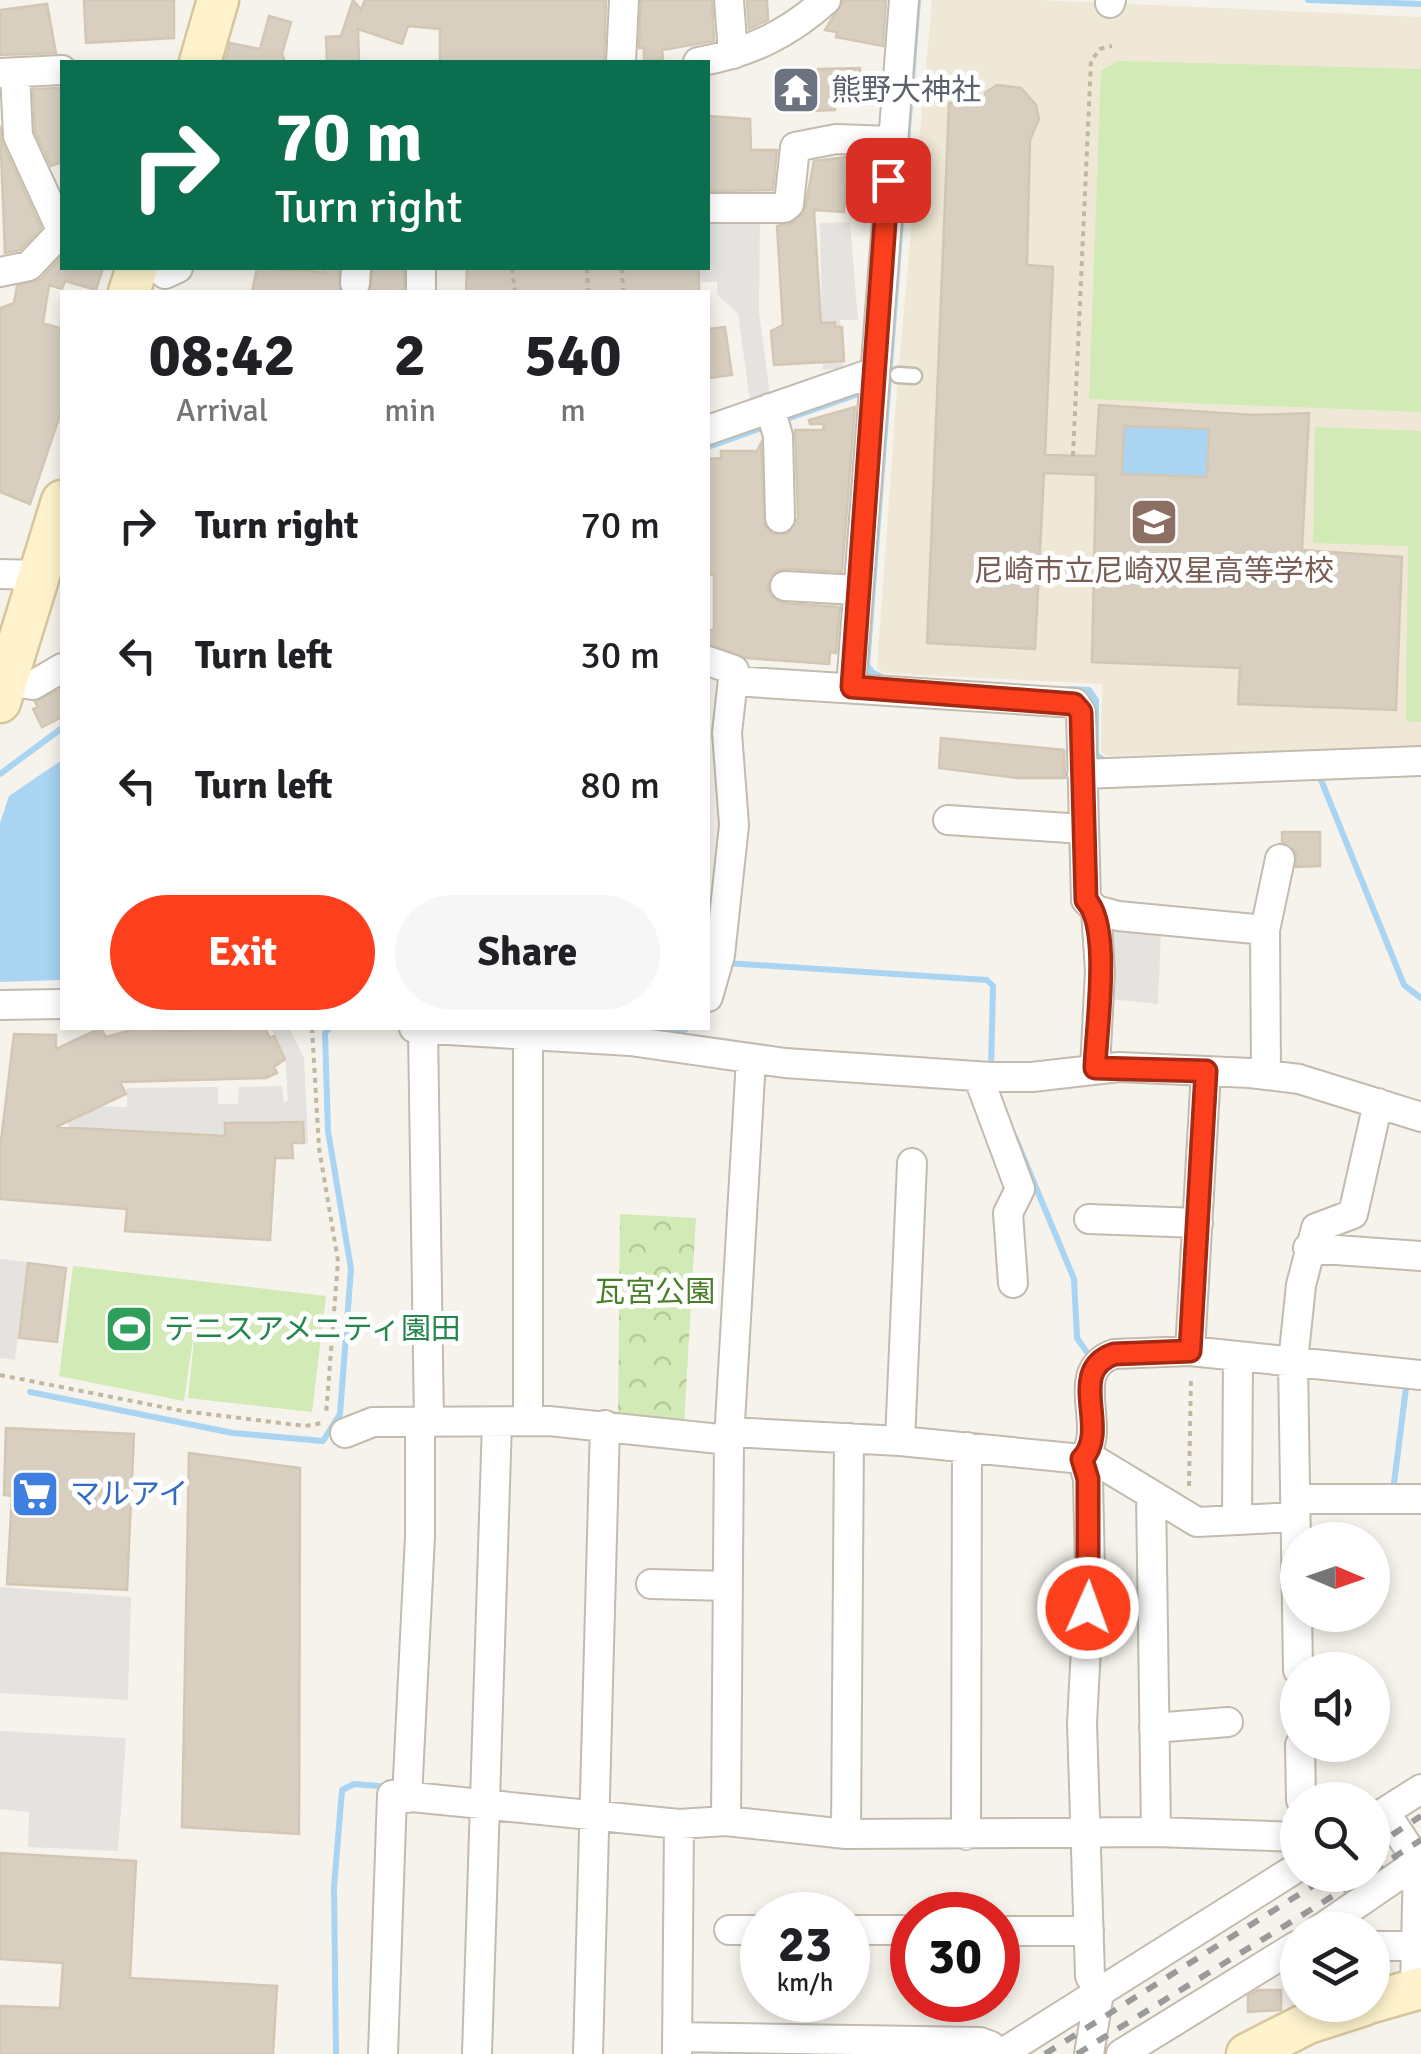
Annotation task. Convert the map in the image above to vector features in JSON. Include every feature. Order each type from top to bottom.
[{"type":"main road","points":[[201,60],[218,0]]},
{"type":"main road","points":[[3,691],[19,574],[60,514]]},
{"type":"main road","points":[[1390,1997],[1418,1989]]},
{"type":"main road","points":[[1246,2054],[1311,2022]]},
{"type":"street","points":[[621,60],[624,0]]},
{"type":"street","points":[[730,0],[733,54]]},
{"type":"street","points":[[852,683],[858,590],[885,374],[892,141],[904,0]]},
{"type":"street","points":[[707,60],[784,33],[821,2]]},
{"type":"street","points":[[60,70],[7,73],[10,142],[60,228]]},
{"type":"street","points":[[710,208],[784,208],[789,204],[795,147],[812,140],[892,141]]},
{"type":"street","points":[[0,272],[29,266],[60,233]]},
{"type":"street","points":[[710,430],[774,420],[885,374]]},
{"type":"street","points":[[774,420],[780,518]]},
{"type":"street","points":[[785,586],[858,590]]},
{"type":"street","points":[[710,662],[734,670],[728,733],[734,825],[720,956],[710,991]]},
{"type":"street","points":[[3,691],[34,684],[60,669]]},
{"type":"street","points":[[733,680],[852,683],[1074,704],[1081,712],[1086,900],[1096,910],[1248,932],[1264,930]]},
{"type":"street","points":[[1082,774],[1421,761]]},
{"type":"street","points":[[948,820],[1084,828]]},
{"type":"street","points":[[1266,1075],[1264,930],[1280,859]]},
{"type":"street","points":[[1095,1068],[1100,971],[1096,910]]},
{"type":"street","points":[[0,1005],[60,1004]]},
{"type":"street","points":[[407,1798],[424,1422],[422,1030]]},
{"type":"street","points":[[448,1030],[630,1041],[694,1038],[751,1059],[978,1076],[1032,1078],[1095,1068],[1266,1075],[1299,1079],[1421,1116]]},
{"type":"street","points":[[528,1036],[528,1421]]},
{"type":"street","points":[[726,1822],[729,1436],[751,1059]]},
{"type":"street","points":[[1190,1351],[1206,1071]]},
{"type":"street","points":[[978,1076],[1020,1189],[1008,1213],[1013,1283]]},
{"type":"street","points":[[1298,1652],[1293,1362],[1308,1248],[1316,1228],[1353,1214],[1378,1103]]},
{"type":"street","points":[[900,1442],[896,1320],[902,1200],[912,1163]]},
{"type":"street","points":[[1089,1219],[1198,1223]]},
{"type":"street","points":[[1308,1248],[1421,1256]]},
{"type":"street","points":[[1082,1459],[1093,1445],[1090,1392],[1095,1366],[1114,1354],[1190,1351],[1421,1375]]},
{"type":"street","points":[[1238,1358],[1238,1520]]},
{"type":"street","points":[[345,1433],[373,1422],[528,1421],[729,1436],[849,1438],[1093,1459],[1197,1522],[1238,1520],[1295,1508],[1421,1499]]},
{"type":"street","points":[[477,2054],[497,1422]]},
{"type":"street","points":[[588,2054],[606,1425]]},
{"type":"street","points":[[846,1834],[849,1438]]},
{"type":"street","points":[[966,1834],[968,1447]]},
{"type":"street","points":[[1082,1459],[1088,1479],[1090,1572],[1082,1722],[1085,1833],[1090,1976],[1099,1994],[1088,2054]]},
{"type":"street","points":[[1151,1495],[1156,1832]]},
{"type":"street","points":[[652,1584],[728,1586]]},
{"type":"street","points":[[1154,1728],[1228,1722]]},
{"type":"street","points":[[1390,1809],[1421,1789]]},
{"type":"street","points":[[383,2054],[392,1796],[679,1824],[726,1822],[846,1834],[1156,1832],[1280,1836]]},
{"type":"street","points":[[679,1824],[677,2045],[980,2042],[999,2054],[1280,1878]]},
{"type":"street","points":[[1390,1829],[1418,1862],[1418,1989]]},
{"type":"street","points":[[1346,1912],[1418,1862]]},
{"type":"street","points":[[729,1930],[740,1930]]},
{"type":"street","points":[[1020,1930],[1089,1931]]},
{"type":"street","points":[[1390,1946],[1416,1946]]},
{"type":"street","points":[[1120,2054],[1280,1956]]},
{"type":"lane","points":[[885,374],[914,376]]},
{"type":"path","points":[[1073,456],[1091,61],[1100,49],[1112,46]]},
{"type":"path","points":[[0,1374],[183,1411],[305,1426],[324,1422],[332,1372],[338,1261],[319,1148],[312,1030]]},
{"type":"path","points":[[1187,1492],[1193,1458],[1190,1351]]},
{"type":"shaded area","name":"尼崎市立尼崎双星高等学校","points":[[932,0],[1039,0],[1421,17],[1421,746],[1107,756],[1101,752],[1102,684],[882,673],[877,668],[898,375]]},
{"type":"shaded area","points":[[710,212],[760,215],[759,312],[770,396],[750,401],[738,314],[717,294],[717,282],[701,282],[701,270],[710,270]]},
{"type":"shaded area","points":[[850,222],[858,320],[840,320],[843,368],[823,370],[820,223]]},
{"type":"shaded area","points":[[1111,927],[1161,933],[1158,1004],[1109,999]]},
{"type":"shaded area","points":[[272,1030],[290,1030],[304,1058],[308,1143],[224,1145],[224,1135],[217,1135],[67,1148],[69,1114],[77,1106],[127,1107],[127,1088],[218,1087],[218,1104],[238,1104],[239,1087],[282,1086],[284,1103],[288,1100],[285,1057]]},
{"type":"shaded area","points":[[0,1259],[27,1262],[15,1360],[0,1358]]},
{"type":"shaded area","points":[[0,1587],[131,1597],[128,1700],[0,1693]]},
{"type":"shaded area","points":[[0,1731],[126,1738],[118,1851],[28,1847],[29,1812],[0,1809]]},
{"type":"green space","points":[[1117,61],[1421,69],[1421,412],[1089,399],[1101,71]]},
{"type":"green space","points":[[1315,427],[1421,431],[1421,722],[1406,721],[1408,546],[1313,543]]},
{"type":"green space","name":"瓦宮公園","points":[[620,1214],[696,1218],[684,1425],[618,1419]]},
{"type":"green space","points":[[73,1266],[326,1296],[312,1412],[188,1398],[197,1312],[184,1401],[59,1376]]},
{"type":"water","points":[[1124,426],[1209,429],[1207,477],[1122,474]]},
{"type":"water","points":[[60,761],[60,980],[0,982],[0,823],[9,796]]},
{"type":"building","points":[[84,0],[174,0],[174,38],[86,43]]},
{"type":"building","points":[[353,0],[361,10],[365,0],[606,0],[604,60],[440,60],[440,29],[408,26],[402,44],[358,29],[359,60],[327,60],[326,37],[341,36]]},
{"type":"building","points":[[641,0],[712,0],[714,41],[662,50],[663,59],[644,60],[644,48],[639,48]]},
{"type":"building","points":[[747,0],[767,0],[768,20],[749,29]]},
{"type":"building","points":[[843,0],[886,0],[883,46],[836,37],[837,32],[825,30]]},
{"type":"building","points":[[47,4],[56,53],[0,55],[0,10]]},
{"type":"building","points":[[269,16],[291,22],[282,54],[284,60],[226,60],[230,43],[260,49]]},
{"type":"building","points":[[860,68],[861,102],[835,102],[835,110],[810,111],[818,69]]},
{"type":"building","points":[[997,85],[1021,88],[1036,105],[1039,119],[1030,140],[1027,265],[1053,267],[1045,455],[1096,456],[1099,405],[1254,415],[1309,413],[1302,550],[1402,557],[1396,710],[1238,704],[1240,668],[1092,662],[1096,475],[1044,473],[1035,649],[927,643],[949,103],[979,106],[986,92]],"holes":[[[1124,426],[1209,429],[1207,477],[1122,474]]]},
{"type":"building","points":[[60,88],[60,163],[51,166],[35,132],[33,89]]},
{"type":"building","points":[[710,116],[750,119],[751,150],[777,150],[773,190],[710,191]]},
{"type":"building","points":[[0,126],[2,143],[41,228],[20,250],[5,253]]},
{"type":"building","points":[[848,157],[844,212],[814,210],[821,323],[835,322],[835,327],[842,327],[844,361],[774,365],[771,331],[783,325],[777,226],[794,222],[804,213],[814,161]]},
{"type":"building","points":[[60,258],[60,270],[102,270],[96,290],[65,281],[62,289],[49,285],[43,323],[60,328],[60,415],[30,504],[0,492],[0,308],[14,303],[17,286],[41,279]]},
{"type":"building","points":[[257,270],[338,270],[341,290],[252,290]]},
{"type":"building","points":[[373,270],[404,270],[404,290],[370,290]]},
{"type":"building","points":[[467,270],[699,270],[699,290],[466,290]]},
{"type":"building","points":[[725,327],[732,375],[710,378],[710,329]]},
{"type":"building","points":[[855,407],[842,572],[785,569],[776,571],[768,584],[770,595],[783,603],[840,607],[836,653],[830,652],[829,664],[746,658],[710,645],[710,630],[714,630],[714,575],[710,575],[710,459],[721,458],[721,451],[757,451],[761,443],[765,526],[773,534],[788,533],[798,518],[795,430],[823,430],[824,424],[810,424],[809,420]]},
{"type":"building","points":[[60,689],[60,718],[42,727],[33,709],[38,707],[35,702]]},
{"type":"building","points":[[941,738],[1064,750],[1065,778],[1017,778],[939,768]]},
{"type":"building","points":[[1282,832],[1320,832],[1320,866],[1296,867],[1296,853],[1282,842]]},
{"type":"building","points":[[97,1030],[102,1030],[106,1037],[131,1030],[266,1030],[270,1038],[274,1036],[285,1059],[274,1067],[277,1073],[266,1078],[120,1082],[126,1094],[56,1127],[225,1136],[225,1123],[303,1122],[304,1143],[292,1143],[293,1158],[275,1158],[270,1240],[125,1231],[127,1209],[0,1199],[0,1149],[14,1034],[56,1035],[56,1049]]},
{"type":"building","points":[[28,1263],[66,1268],[57,1342],[19,1338]]},
{"type":"building","points":[[6,1428],[134,1434],[127,1590],[7,1584],[12,1496],[4,1495]]},
{"type":"building","points":[[189,1453],[300,1468],[299,1834],[182,1827]]},
{"type":"building","points":[[0,1853],[136,1861],[130,1978],[277,1986],[273,2054],[0,2054],[0,2006],[60,2008],[63,1963],[0,1959]]},
{"type":"building","points":[[1258,1990],[1280,1990],[1280,2010],[1248,2012],[1248,1996]]},
{"type":"waterway","points":[[872,672],[867,665],[918,0]]},
{"type":"waterway","points":[[1308,0],[1421,4]]},
{"type":"waterway","points":[[781,421],[864,392]]},
{"type":"waterway","points":[[710,446],[770,425]]},
{"type":"waterway","points":[[859,678],[872,672],[883,678]]},
{"type":"waterway","points":[[1070,689],[1089,690],[1096,700],[1096,755],[1105,761]]},
{"type":"waterway","points":[[0,774],[60,729]]},
{"type":"waterway","points":[[1317,770],[1404,985],[1421,998]]},
{"type":"waterway","points":[[726,963],[987,980],[993,986],[991,1069]]},
{"type":"waterway","points":[[30,1392],[233,1433],[323,1441],[340,1414],[351,1269],[328,1131],[327,1030]]},
{"type":"waterway","points":[[650,1030],[684,1030]]},
{"type":"waterway","points":[[1015,1137],[1074,1279],[1077,1338],[1086,1351]]},
{"type":"waterway","points":[[1393,1491],[1407,1380]]},
{"type":"waterway","points":[[336,2054],[334,1887],[342,1790],[354,1784],[389,1787]]},
{"type":"railway","points":[[1390,1836],[1421,1816]]},
{"type":"railway","points":[[1390,1860],[1421,1840]]},
{"type":"railway","points":[[1045,2054],[1303,1892]]},
{"type":"railway","points":[[1077,2054],[1339,1892]]},
{"type":"place","name":"熊野大神社","points":[[796,90]]},
{"type":"place","name":"尼崎市立尼崎双星高等学校","points":[[1154,522]]},
{"type":"place","name":"テニスアメニティ園田","points":[[129,1329]]},
{"type":"place","name":"マルアイ","points":[[35,1494]]},
{"type":"route","points":[[888,180],[852,687],[1074,704],[1081,712],[1086,900],[1096,910],[1098,934],[1095,1068],[1206,1071],[1190,1351],[1114,1354],[1095,1366],[1090,1378],[1093,1445],[1082,1459],[1088,1479],[1088,1608]]}]
